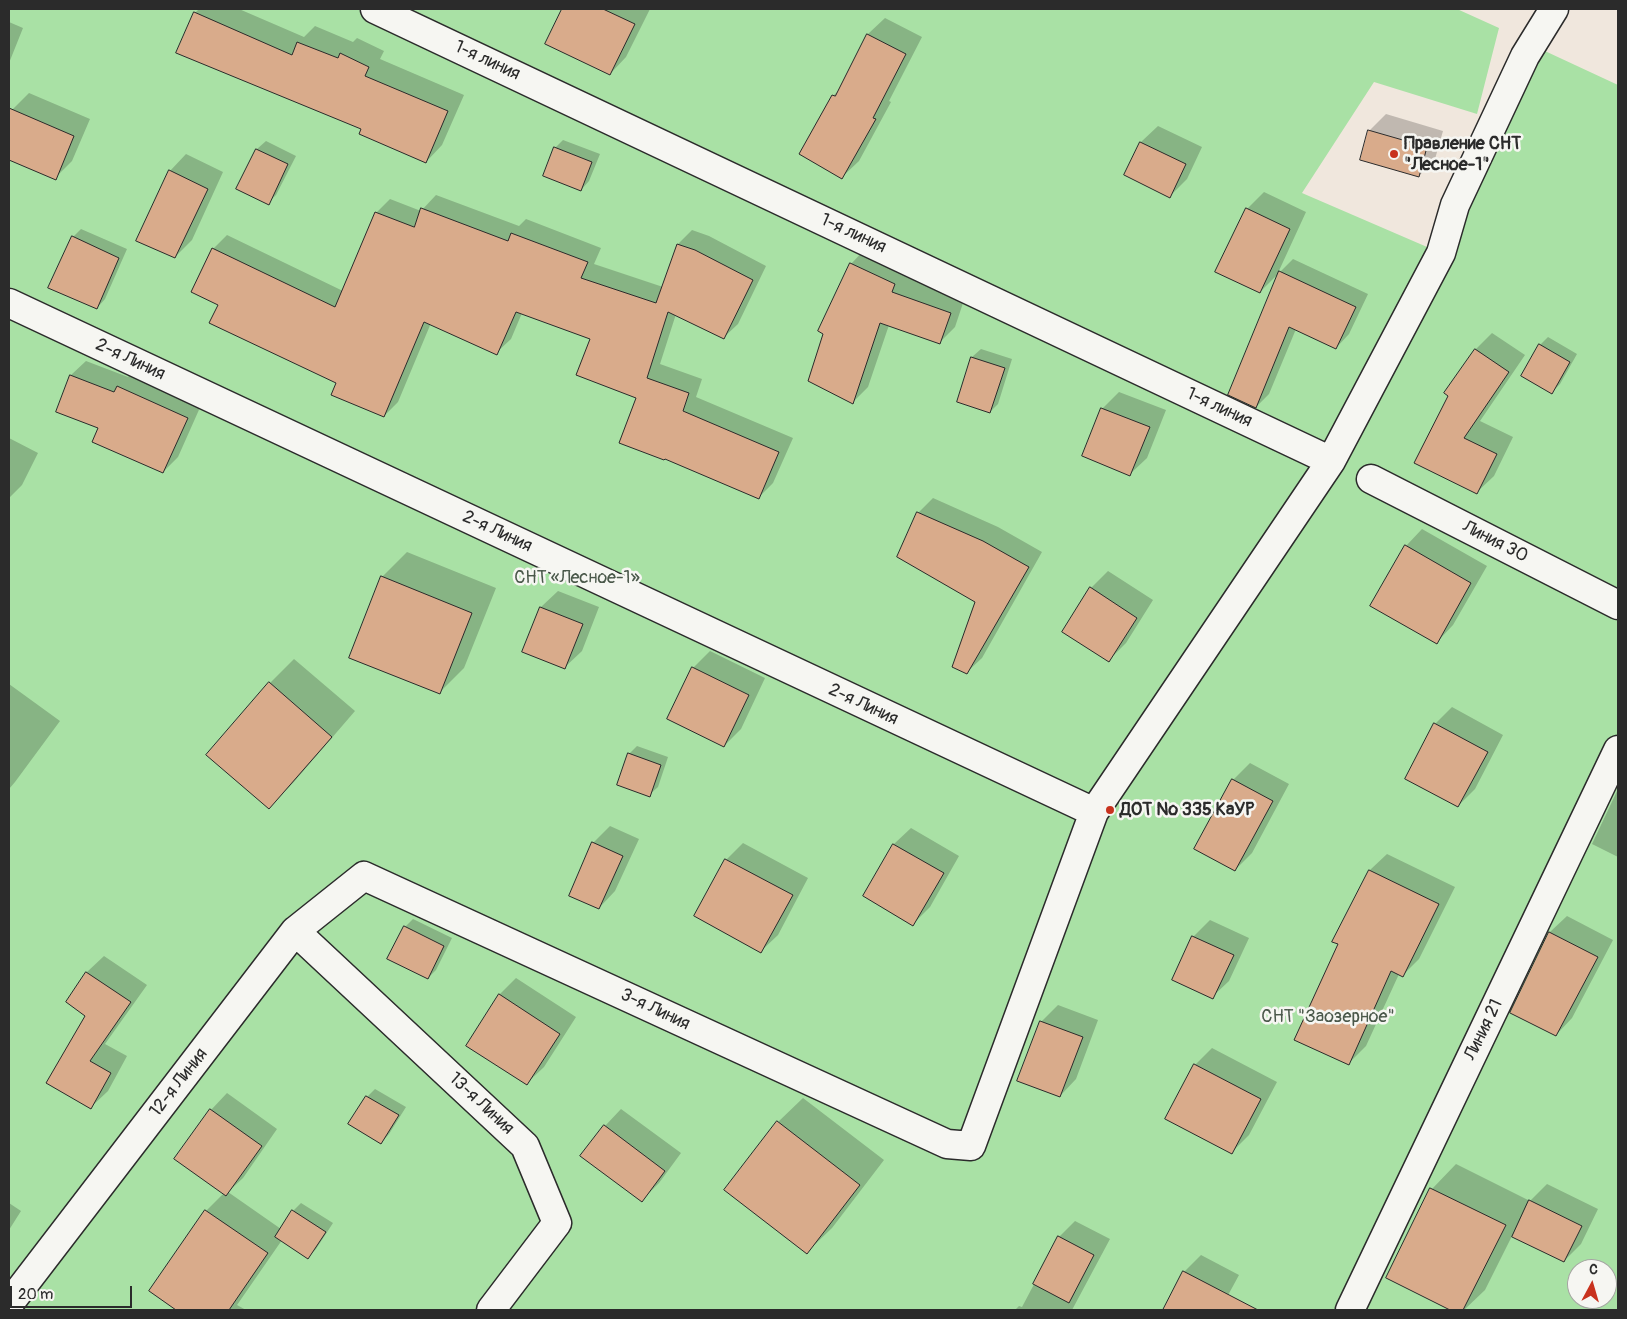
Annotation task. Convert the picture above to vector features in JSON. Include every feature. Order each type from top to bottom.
[{"type":"street","name":"1-я линия","points":[[375,9],[1330,461]]},
{"type":"street","points":[[1094,812],[1330,461],[1441,253],[1455,205],[1525,56],[1554,9]]},
{"type":"street","name":"2-я Линия","points":[[9,303],[1094,812]]},
{"type":"street","name":"Линия 30","points":[[1371,479],[1618,605]]},
{"type":"street","name":"Линия 21","points":[[1350,1310],[1618,750]]},
{"type":"street","name":"3-я Линия","points":[[364,876],[947,1144],[971,1146],[1094,812]]},
{"type":"street","name":"12-я Линия","points":[[9,1304],[295,931],[364,876]]},
{"type":"street","name":"13-я Линия","points":[[295,931],[525,1146],[557,1224],[491,1310]]},
{"type":"green space","name":"СНТ «Лесное-1»","points":[[9,9],[1457,9],[1499,28],[1477,114],[1374,82],[1302,193],[1441,253],[1532,45],[1618,85],[1618,1310],[9,1310]]},
{"type":"building","points":[[562,9],[603,9],[635,24],[610,75],[545,44]]},
{"type":"building","points":[[194,12],[292,55],[297,42],[338,58],[340,53],[369,67],[365,76],[448,111],[426,163],[359,134],[361,129],[176,53]]},
{"type":"building","points":[[867,34],[906,54],[873,118],[876,119],[842,179],[799,154],[832,95],[835,96]]},
{"type":"building","points":[[9,108],[74,136],[56,180],[9,160]]},
{"type":"building","name":"Правление СНТ \"Лесное-1\"","points":[[1368,130],[1427,147],[1419,177],[1360,160]]},
{"type":"building","points":[[1140,142],[1186,164],[1170,198],[1124,175]]},
{"type":"building","points":[[554,147],[592,162],[581,191],[543,176]]},
{"type":"building","points":[[256,149],[288,164],[269,205],[236,189]]},
{"type":"building","points":[[169,170],[208,189],[175,258],[136,241]]},
{"type":"building","points":[[421,208],[508,241],[511,233],[588,262],[581,278],[656,303],[677,244],[695,250],[753,280],[724,339],[668,312],[647,378],[689,393],[683,411],[779,452],[759,499],[665,459],[619,443],[636,398],[576,375],[590,339],[516,312],[497,355],[424,322],[384,417],[331,395],[336,383],[209,323],[218,305],[191,292],[212,248],[335,307],[375,212],[414,227]]},
{"type":"building","points":[[1246,208],[1290,229],[1260,293],[1215,272]]},
{"type":"building","points":[[72,236],[119,258],[97,309],[48,288]]},
{"type":"building","points":[[850,263],[895,284],[892,292],[951,313],[940,344],[880,323],[853,404],[808,381],[823,334],[818,331]]},
{"type":"building","points":[[1279,271],[1356,307],[1336,349],[1289,327],[1256,408],[1228,395]]},
{"type":"building","points":[[1539,344],[1570,362],[1552,394],[1521,376]]},
{"type":"building","points":[[1475,349],[1509,372],[1464,438],[1497,454],[1477,494],[1414,463],[1448,396],[1444,393]]},
{"type":"building","points":[[971,357],[1005,368],[990,413],[957,402]]},
{"type":"building","points":[[70,375],[114,392],[117,386],[188,418],[163,473],[92,442],[98,428],[56,412]]},
{"type":"building","points":[[1101,408],[1150,427],[1130,476],[1082,456]]},
{"type":"building","points":[[917,512],[983,541],[1029,567],[967,674],[952,667],[975,602],[897,557]]},
{"type":"building","points":[[1405,545],[1471,583],[1437,644],[1370,606]]},
{"type":"building","points":[[381,576],[472,613],[440,694],[349,658]]},
{"type":"building","points":[[1090,587],[1137,618],[1109,662],[1062,632]]},
{"type":"building","points":[[540,607],[583,624],[565,669],[522,652]]},
{"type":"building","points":[[692,667],[749,695],[724,747],[667,719]]},
{"type":"building","points":[[269,682],[332,737],[269,809],[206,755]]},
{"type":"building","points":[[1434,723],[1488,752],[1458,807],[1405,779]]},
{"type":"building","points":[[628,753],[661,765],[650,797],[617,785]]},
{"type":"building","points":[[1232,779],[1273,801],[1235,871],[1194,849]]},
{"type":"building","points":[[592,842],[623,856],[599,909],[569,896]]},
{"type":"building","points":[[893,844],[944,873],[913,926],[863,896]]},
{"type":"building","points":[[725,859],[793,895],[761,953],[694,916]]},
{"type":"building","points":[[1369,870],[1439,904],[1403,977],[1391,971],[1349,1065],[1294,1040],[1338,944],[1332,942]]},
{"type":"building","points":[[404,926],[444,946],[428,979],[387,959]]},
{"type":"building","points":[[1549,932],[1598,957],[1556,1036],[1510,1013]]},
{"type":"building","points":[[1192,936],[1234,955],[1213,999],[1172,980]]},
{"type":"building","points":[[86,972],[131,1002],[90,1061],[111,1073],[91,1109],[46,1083],[85,1016],[66,1002]]},
{"type":"building","points":[[499,994],[560,1034],[527,1085],[466,1046]]},
{"type":"building","points":[[1040,1021],[1083,1037],[1060,1097],[1017,1081]]},
{"type":"building","points":[[1194,1064],[1261,1099],[1232,1154],[1165,1119]]},
{"type":"building","points":[[366,1096],[399,1115],[381,1144],[348,1124]]},
{"type":"building","points":[[210,1109],[262,1146],[226,1196],[174,1159]]},
{"type":"building","points":[[777,1121],[860,1185],[807,1254],[724,1190]]},
{"type":"building","points":[[604,1125],[665,1171],[642,1202],[580,1156]]},
{"type":"building","points":[[1430,1188],[1506,1225],[1463,1310],[1450,1310],[1386,1278]]},
{"type":"building","points":[[1529,1200],[1582,1226],[1564,1262],[1512,1237]]},
{"type":"building","points":[[205,1210],[268,1253],[229,1310],[176,1310],[149,1291]]},
{"type":"building","points":[[292,1210],[326,1232],[308,1259],[275,1237]]},
{"type":"building","points":[[1058,1236],[1094,1255],[1069,1303],[1033,1284]]},
{"type":"building","points":[[1183,1271],[1258,1310],[1163,1310]]},
{"type":"place","name":"Правление СНТ \"Лесное-1\"","points":[[1394,154]]},
{"type":"place","name":"ДОТ № 335 КаУР","points":[[1110,810]]},
{"type":"park label","name":"СНТ \"Заозерное\"","points":[[1328,1017]]}]
